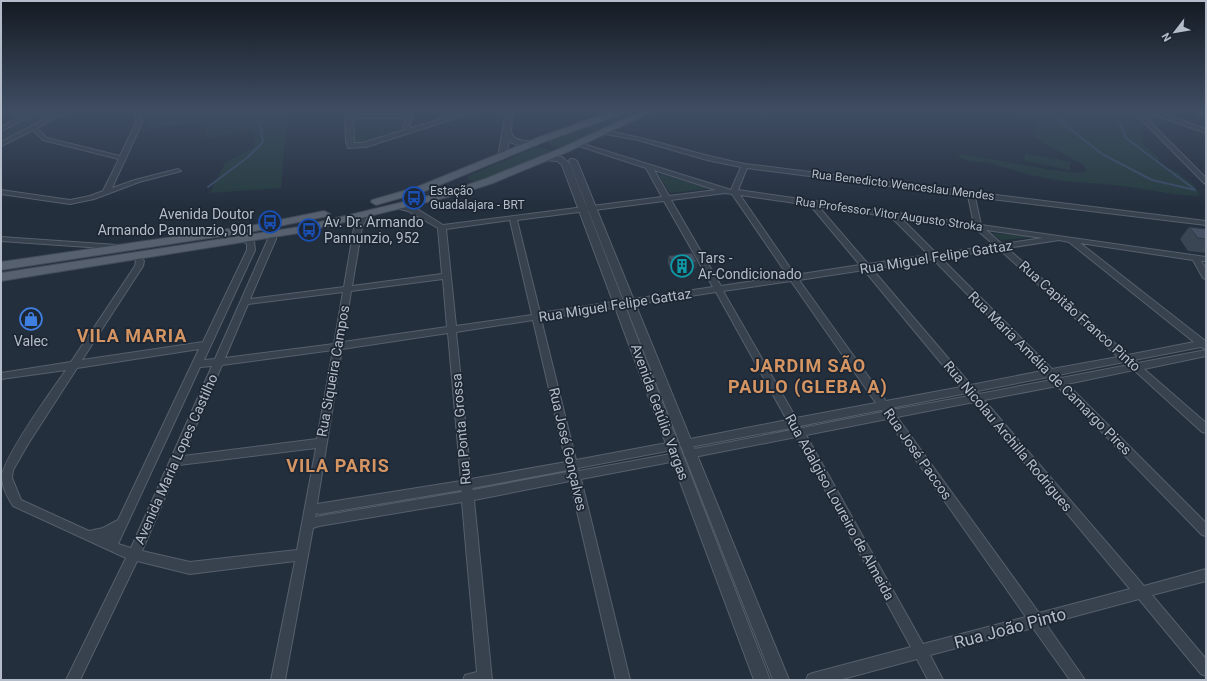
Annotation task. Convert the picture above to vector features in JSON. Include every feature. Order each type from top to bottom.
[{"type":"main road","points":[[1,266],[255,228],[317,216],[394,198],[421,189],[536,143],[562,151]]},
{"type":"main road","points":[[1,277],[244,240],[347,219],[452,193],[489,181],[578,144]]},
{"type":"main road","points":[[474,169],[467,174],[465,178],[466,181],[471,183],[489,181]]},
{"type":"street","points":[[61,143],[122,158]]},
{"type":"street","points":[[106,193],[129,143]]},
{"type":"street","points":[[350,143],[351,146],[370,143]]},
{"type":"street","points":[[502,157],[505,143]]},
{"type":"street","points":[[531,143],[536,143]]},
{"type":"street","name":"Rua Benedicto Wenceslau Mendes","points":[[655,143],[707,159],[745,166],[1206,223]]},
{"type":"street","points":[[1167,143],[1206,182]]},
{"type":"street","name":"Rua Professor Vitor Augusto Stroka","points":[[578,144],[731,191],[1206,259]]},
{"type":"street","name":"Avenida Getúlio Vargas","points":[[562,151],[573,162],[587,208],[681,450],[762,680]]},
{"type":"street","name":"Avenida Getúlio Vargas","points":[[546,158],[559,159],[565,162],[587,208]]},
{"type":"street","points":[[399,206],[408,207],[442,227],[731,191],[745,166]]},
{"type":"street","name":"Rua Adalgiso Loureiro de Almeida","points":[[649,167],[800,433],[936,680]]},
{"type":"street","points":[[1,192],[70,202],[106,193],[136,181],[178,171]]},
{"type":"street","name":"Rua José Paccos","points":[[731,191],[1078,680]]},
{"type":"street","points":[[971,194],[978,227]]},
{"type":"street","name":"Rua Nicolau Archilla Rodrigues","points":[[811,202],[1206,669]]},
{"type":"street","name":"Rua Maria Amélia de Camargo Pires","points":[[893,214],[1206,531]]},
{"type":"street","name":"Rua Siqueira Campos","points":[[278,680],[308,525],[358,227],[364,215]]},
{"type":"street","name":"Rua José Gonçalves","points":[[513,218],[623,680]]},
{"type":"street","points":[[347,219],[358,227]]},
{"type":"street","name":"Rua Ponta Grossa","points":[[442,227],[485,679]]},
{"type":"street","name":"Rua Capitão Franco Pinto","points":[[978,227],[1128,358],[1206,429]]},
{"type":"street","points":[[255,228],[269,230],[273,234]]},
{"type":"street","name":"Avenida Maria Lopes Castilho","points":[[73,680],[134,555],[245,302],[273,234]]},
{"type":"street","name":"Rua Miguel Felipe Gattaz","points":[[218,363],[452,330],[1059,238]]},
{"type":"street","points":[[1,239],[120,248]]},
{"type":"street","name":"Avenida Maria Lopes Castilho","points":[[111,546],[251,250],[251,243],[244,240]]},
{"type":"street","points":[[1071,240],[1205,344]]},
{"type":"street","points":[[64,256],[75,250],[76,248],[72,245]]},
{"type":"street","points":[[136,256],[140,261],[139,266],[12,461],[8,470],[7,478],[13,496],[17,503],[111,546],[134,555],[190,568],[302,555]]},
{"type":"street","points":[[1196,258],[1206,276]]},
{"type":"street","points":[[245,302],[447,276]]},
{"type":"street","points":[[308,525],[318,521],[467,490],[681,450],[794,423],[1205,344]]},
{"type":"street","points":[[1,376],[206,345]]},
{"type":"street","points":[[681,450],[800,433],[1060,383],[1206,353]]},
{"type":"street","name":"Avenida Maria Lopes Castilho","points":[[198,364],[218,363]]},
{"type":"street","points":[[175,461],[321,443]]},
{"type":"street","name":"Avenida Getúlio Vargas","points":[[681,450],[781,680]]},
{"type":"street","points":[[311,508],[319,509],[467,490]]},
{"type":"street","points":[[89,536],[99,535],[112,530],[122,522]]},
{"type":"street","name":"Rua João Pinto","points":[[813,680],[1206,575]]},
{"type":"street","points":[[470,680],[485,679]]},
{"type":"green space","points":[[255,143],[285,143],[281,188],[210,193],[225,163],[254,147]]},
{"type":"green space","points":[[548,143],[575,143],[560,148],[548,144]]},
{"type":"green space","points":[[1043,143],[1142,143],[1160,159],[1157,162],[1161,166],[1178,172],[1192,184],[1200,194],[1197,196],[1131,187],[1057,180],[1030,175],[989,163],[968,161],[960,157],[958,154],[1052,170],[1079,173],[1087,171],[1084,165]]},
{"type":"green space","points":[[540,147],[552,151],[482,181],[474,182],[467,178],[469,175]]},
{"type":"green space","points":[[1025,153],[1070,162],[1070,170],[1024,161]]},
{"type":"green space","points":[[661,174],[707,189],[670,193],[659,175]]},
{"type":"green space","points":[[992,233],[1036,237],[1001,240]]},
{"type":"building","points":[[1189,227],[1206,229],[1206,239],[1198,238]]},
{"type":"building","points":[[692,253],[697,262],[673,265],[668,256]]},
{"type":"waterway","points":[[208,187],[248,157],[262,143]]},
{"type":"waterway","points":[[1088,143],[1102,154],[1152,180],[1195,190]]},
{"type":"waterway","points":[[1132,143],[1194,189]]},
{"type":"place","name":"Estação Guadalajara - BRT","points":[[414,198]]},
{"type":"place","name":"Avenida Doutor Armando Pannunzio, 901","points":[[270,222]]},
{"type":"place","name":"Av. Dr. Armando Pannunzio, 952","points":[[309,230]]},
{"type":"place","name":"Tars - Ar-Condicionado","points":[[682,266]]},
{"type":"place","name":"Valec","points":[[31,319]]},
{"type":"district","name":"VILA MARIA","points":[[132,336]]},
{"type":"district","name":"JARDIM SÃO PAULO (GLEBA A)","points":[[808,376]]},
{"type":"district","name":"VILA PARIS","points":[[338,466]]}]
